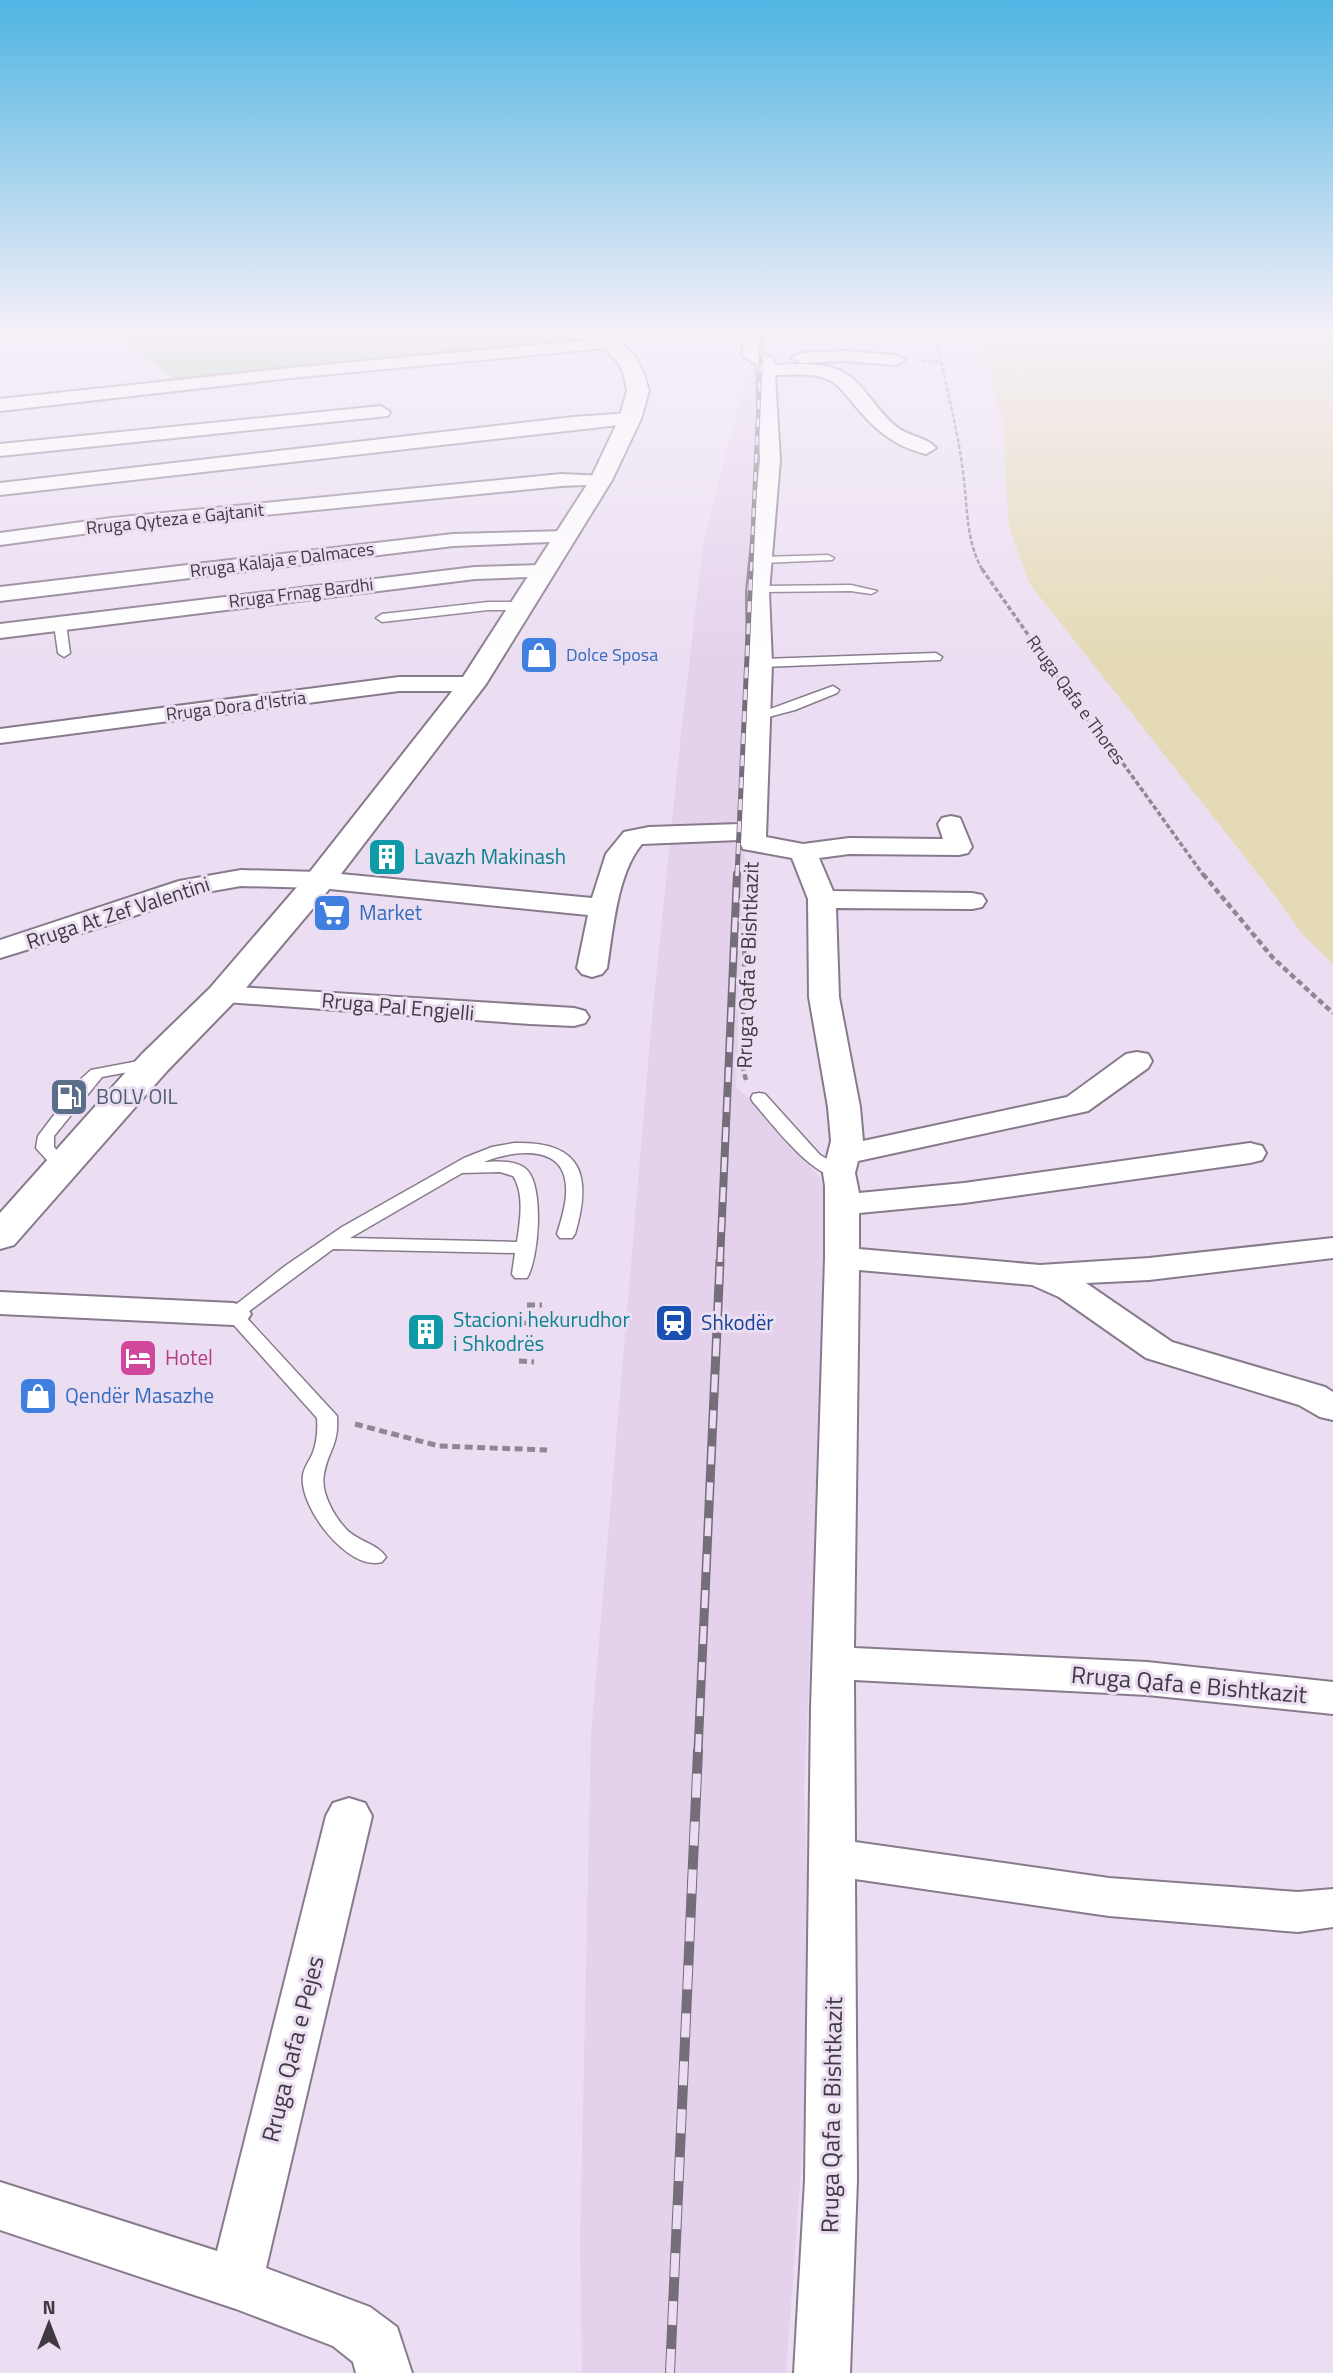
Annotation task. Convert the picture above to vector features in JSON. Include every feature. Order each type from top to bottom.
[{"type":"main road","points":[[0,1237],[154,1063],[222,995],[320,880],[472,684],[601,480],[620,441]]},
{"type":"street","points":[[0,450],[93,441]]},
{"type":"street","points":[[0,489],[418,441]]},
{"type":"street","name":"Rruga Qafa e Bishtkazit","points":[[769,441],[770,460],[760,575],[760,663],[752,838],[803,852],[849,846],[959,847],[951,824]]},
{"type":"street","points":[[903,441],[926,448]]},
{"type":"street","name":"Rruga Qyteza e Gajtanit","points":[[0,539],[125,523],[561,480],[601,480]]},
{"type":"street","name":"Rruga Kalaja e Dalmaces","points":[[0,594],[440,541],[566,537]]},
{"type":"street","name":"Rruga Frnag Bardhi","points":[[0,631],[475,573],[544,571]]},
{"type":"street","name":"Rruga Dora d'Istria","points":[[0,736],[399,684],[472,684]]},
{"type":"street","points":[[592,968],[603,907],[619,854],[633,838],[649,835],[752,838]]},
{"type":"street","name":"Rruga Qafa e Bishtkazit","points":[[803,852],[822,899],[824,997],[844,1107],[846,1141],[841,1178],[832,1857],[834,2087],[828,2286],[822,2373]]},
{"type":"street","name":"Rruga At Zef Valentini","points":[[0,949],[212,881],[270,877],[320,880]]},
{"type":"street","points":[[320,880],[554,905],[603,907]]},
{"type":"street","points":[[822,899],[972,901]]},
{"type":"street","name":"Rruga Pal Engjelli","points":[[222,995],[352,1002],[483,1014],[574,1017]]},
{"type":"street","points":[[841,1178],[1077,1104],[1136,1061]]},
{"type":"street","points":[[841,1178],[964,1193],[1250,1153]]},
{"type":"street","points":[[842,1258],[1038,1275],[1149,1269],[1333,1248]]},
{"type":"street","points":[[1038,1275],[1071,1289],[1158,1350],[1202,1366],[1312,1396],[1333,1408]]},
{"type":"street","points":[[0,1303],[233,1314]]},
{"type":"street","name":"Rruga Qafa e Bishtkazit","points":[[835,1663],[1148,1677],[1253,1686],[1333,1698]]},
{"type":"street","name":"Rruga Qafa e Pejes","points":[[236,2283],[349,1815]]},
{"type":"street","points":[[832,1857],[1109,1897],[1298,1912],[1333,1908]]},
{"type":"street","points":[[0,2206],[236,2283],[351,2326],[377,2346],[384,2373]]},
{"type":"lane","points":[[760,575],[828,558]]},
{"type":"lane","points":[[760,575],[872,591]]},
{"type":"lane","points":[[382,618],[488,606],[523,606]]},
{"type":"lane","points":[[60,624],[64,653]]},
{"type":"lane","points":[[760,663],[936,657]]},
{"type":"lane","points":[[757,716],[791,707],[833,690]]},
{"type":"lane","name":"Rruga Qafa e Bishtkazit","points":[[759,1098],[814,1159],[841,1178]]},
{"type":"lane","points":[[375,1557],[352,1546],[337,1533],[315,1496],[313,1475],[328,1432],[327,1416],[233,1314],[329,1243],[455,1168],[510,1148],[547,1151],[561,1157],[570,1166],[575,1180],[573,1210],[566,1234]]},
{"type":"lane","points":[[455,1168],[505,1168],[518,1172],[527,1182],[529,1199],[521,1274]]},
{"type":"lane","points":[[329,1243],[525,1248]]},
{"type":"path","name":"Rruga Qafa e Thores","points":[[957,441],[963,471],[968,530],[975,556],[988,578],[1104,743],[1122,762],[1224,902],[1298,984],[1333,1013]]},
{"type":"path","name":"Rruga Qafa e Bishtkazit","points":[[752,838],[746,926],[742,1064],[746,1079],[759,1098]]},
{"type":"path","points":[[527,1305],[542,1305]]},
{"type":"path","points":[[524,1323],[540,1323]]},
{"type":"path","points":[[522,1341],[537,1342]]},
{"type":"path","points":[[519,1361],[534,1362]]},
{"type":"path","points":[[327,1416],[439,1446],[547,1450]]},
{"type":"shaded area","points":[[729,441],[760,441],[736,1087],[772,1120],[821,1179],[830,1215],[804,1791],[812,2021],[786,2373],[582,2373],[580,2243],[591,1735],[652,1017],[704,538]]},
{"type":"sand","points":[[1003,441],[1333,441],[1333,964],[1303,935],[1267,885],[1029,583],[1009,527]]},
{"type":"railway","points":[[751,571],[757,441]]},
{"type":"railway","points":[[737,876],[751,569]]},
{"type":"railway","points":[[720,1262],[737,874]]},
{"type":"railway","points":[[698,1752],[720,1261]]},
{"type":"railway","points":[[670,2373],[698,1751]]},
{"type":"place","name":"Dolce Sposa","points":[[539,655]]},
{"type":"place","name":"Lavazh Makinash","points":[[387,857]]},
{"type":"place","name":"Market","points":[[332,913]]},
{"type":"place","name":"BOLV OIL","points":[[69,1097]]},
{"type":"place","name":"Shkodër","points":[[674,1323]]},
{"type":"place","name":"Stacioni hekurudhor i Shkodrës","points":[[426,1332]]},
{"type":"place","name":"Hotel","points":[[138,1358]]},
{"type":"place","name":"Qendër Masazhe","points":[[38,1396]]}]
